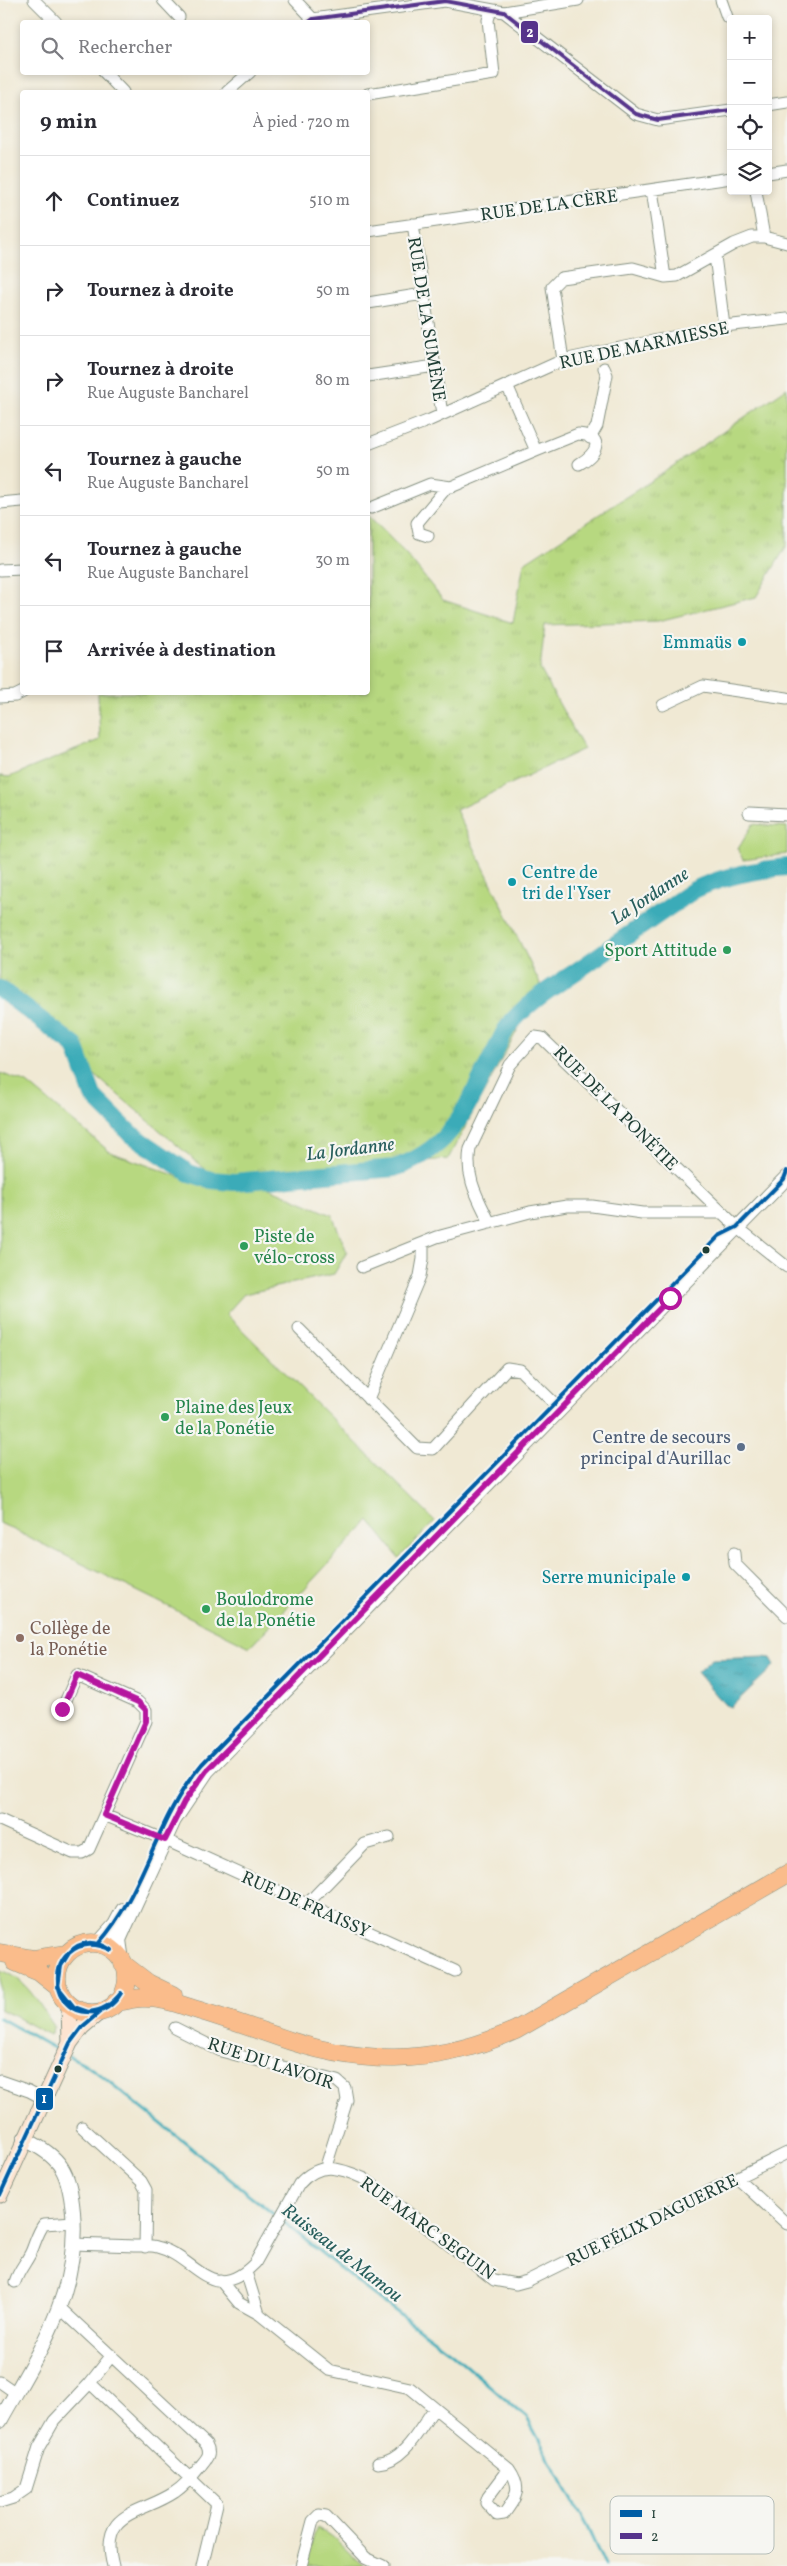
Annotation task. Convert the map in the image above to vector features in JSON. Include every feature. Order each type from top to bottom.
[{"type":"main road","points":[[0,1958],[39,1972],[58,1988],[69,2004],[84,2012],[142,1998],[154,1998],[212,2013],[312,2049],[344,2056],[399,2059],[455,2051],[498,2038],[544,2016],[787,1874]]},
{"type":"main road","points":[[0,1953],[34,1959],[66,1954],[78,1946],[98,1944],[114,1951],[122,1963],[156,1988],[204,2007],[212,2013]]},
{"type":"main road","points":[[58,1988],[59,1966],[66,1954]]},
{"type":"main road","points":[[0,2195],[24,2139],[70,2043],[82,2027],[109,2007],[126,1984],[122,1963]]},
{"type":"main road","points":[[69,2004],[70,2043]]},
{"type":"street","points":[[34,0],[54,20]]},
{"type":"street","points":[[163,0],[179,17]]},
{"type":"street","points":[[294,0],[310,20]]},
{"type":"street","points":[[504,12],[512,0]]},
{"type":"street","points":[[315,20],[377,5],[445,1],[504,12],[578,0]]},
{"type":"street","points":[[721,0],[727,17]]},
{"type":"street","points":[[370,94],[494,74],[488,20],[491,10]]},
{"type":"street","points":[[504,12],[636,114],[658,120],[727,111]]},
{"type":"street","points":[[107,75],[121,90]]},
{"type":"street","points":[[229,90],[247,75]]},
{"type":"street","points":[[772,104],[787,102]]},
{"type":"street","points":[[772,172],[787,170]]},
{"type":"street","name":"RUE DE LA CÈRE","points":[[370,231],[727,179]]},
{"type":"street","points":[[652,190],[665,277]]},
{"type":"street","points":[[757,195],[764,237]]},
{"type":"street","name":"RUE DE LA SUMÈNE","points":[[413,224],[442,414]]},
{"type":"street","points":[[563,360],[552,287],[561,278],[633,268],[665,277],[677,276],[734,244],[752,237],[764,237],[787,243]]},
{"type":"street","points":[[715,256],[724,326]]},
{"type":"street","points":[[370,303],[423,294]]},
{"type":"street","name":"RUE DE MARMIESSE","points":[[370,443],[442,414],[563,360],[724,326],[787,319]]},
{"type":"street","points":[[370,376],[435,366]]},
{"type":"street","points":[[590,438],[597,426],[606,384],[607,375],[604,368]]},
{"type":"street","points":[[507,385],[536,451]]},
{"type":"street","points":[[371,508],[430,484],[436,483],[451,488],[578,434],[590,438],[596,447],[596,452],[591,458],[579,464]]},
{"type":"street","points":[[428,536],[419,533],[417,523],[420,516],[447,487]]},
{"type":"street","points":[[0,503],[20,501]]},
{"type":"street","points":[[0,570],[20,569]]},
{"type":"street","points":[[663,704],[704,686],[787,698]]},
{"type":"street","points":[[0,697],[15,696],[20,694]]},
{"type":"street","points":[[749,813],[787,816]]},
{"type":"street","name":"RUE DE LA PONÉTIE","points":[[490,1223],[470,1182],[467,1164],[470,1149],[510,1065],[535,1038],[542,1038],[736,1226],[787,1267]]},
{"type":"street","points":[[98,1944],[115,1925],[161,1838],[206,1771],[689,1279],[725,1242],[736,1226],[786,1176]]},
{"type":"street","points":[[362,1266],[437,1237],[530,1212],[567,1206],[592,1206],[642,1214],[723,1213]]},
{"type":"street","points":[[122,1963],[120,1940],[122,1931],[161,1838],[169,1811],[185,1784],[218,1746],[719,1236],[736,1226]]},
{"type":"street","points":[[368,1399],[420,1276],[423,1243]]},
{"type":"street","points":[[299,1329],[417,1448],[433,1449],[507,1368],[520,1370],[555,1404]]},
{"type":"street","points":[[734,1553],[735,1564],[787,1616]]},
{"type":"street","points":[[0,1820],[73,1853],[82,1853],[89,1849],[146,1721],[146,1710],[138,1702],[77,1675],[62,1709]]},
{"type":"street","name":"RUE DE FRAISSY","points":[[104,1815],[161,1838],[455,1971]]},
{"type":"street","points":[[307,1904],[366,1844],[389,1837]]},
{"type":"street","name":"RUE DU LAVOIR","points":[[175,2028],[221,2051],[337,2081],[345,2088],[347,2100],[327,2163],[328,2168]]},
{"type":"street","points":[[0,2081],[29,2091],[44,2099]]},
{"type":"street","points":[[82,2128],[141,2181],[146,2190],[145,2247]]},
{"type":"street","points":[[0,2421],[60,2308],[70,2274],[75,2244],[71,2194],[65,2171],[45,2150],[24,2139]]},
{"type":"street","name":"RUE FÉLIX DAGUERRE","points":[[516,2284],[527,2281],[787,2152]]},
{"type":"street","points":[[75,2244],[156,2247],[173,2253],[206,2277],[220,2280],[232,2278],[246,2272],[255,2262],[299,2184],[308,2174],[328,2168]]},
{"type":"street","name":"RUE MARC SEGUIN","points":[[328,2168],[344,2170],[365,2179],[494,2280],[516,2284]]},
{"type":"street","points":[[737,2178],[787,2224]]},
{"type":"street","points":[[15,2282],[19,2269],[32,2251],[38,2233],[44,2224],[74,2222]]},
{"type":"street","points":[[246,2272],[259,2314]]},
{"type":"street","points":[[220,2280],[239,2303],[259,2314],[329,2370],[410,2388],[509,2469]]},
{"type":"street","points":[[60,2308],[206,2444],[208,2456],[190,2480],[175,2492],[126,2515],[115,2524],[110,2538],[109,2552],[113,2566]]},
{"type":"street","points":[[0,2502],[13,2498],[26,2489],[39,2447],[54,2421],[90,2383],[112,2355]]},
{"type":"street","points":[[0,2382],[16,2393]]},
{"type":"street","points":[[90,2383],[217,2504],[202,2566]]},
{"type":"street","points":[[378,2463],[389,2463],[399,2455],[434,2409]]},
{"type":"street","points":[[301,2566],[313,2521],[319,2515],[326,2516],[366,2558],[383,2566]]},
{"type":"green space","points":[[787,388],[787,545],[756,597],[658,621],[545,625],[540,669],[584,749],[456,810],[541,986],[448,1159],[218,1180],[89,1070],[74,1041],[8,988],[0,985],[0,776],[9,777],[100,740],[98,695],[370,695],[370,517],[406,554],[443,600],[513,623],[524,563],[660,475]]},
{"type":"green space","points":[[753,824],[787,827],[787,854],[743,860],[738,849]]},
{"type":"green space","name":"Plaine des Jeux de la Ponétie","points":[[0,1073],[27,1083],[110,1152],[205,1186],[260,1184],[332,1215],[347,1252],[334,1274],[244,1294],[226,1314],[435,1521],[399,1558],[369,1520],[250,1647],[0,1523]]},
{"type":"green space","points":[[0,1970],[25,1985],[54,2026],[50,2035],[0,2009]]},
{"type":"green space","points":[[318,2528],[337,2541],[364,2566],[305,2566],[314,2534]]},
{"type":"water","points":[[771,1658],[775,1665],[731,1707],[725,1705],[697,1672],[712,1659]]},
{"type":"waterway","name":"La Jordanne","points":[[0,989],[75,1046],[93,1096],[131,1134],[189,1173],[211,1180],[234,1182],[394,1168],[414,1160],[430,1150],[454,1125],[473,1094],[507,1028],[533,1002],[694,890],[739,874],[787,867]]},
{"type":"waterway","name":"Ruisseau de Mamou","points":[[0,2018],[61,2052]]},
{"type":"waterway","name":"Ruisseau de Mamou","points":[[69,2056],[102,2076],[277,2217]]},
{"type":"waterway","name":"Ruisseau de Mamou","points":[[282,2221],[362,2286],[453,2354],[527,2418],[587,2527],[605,2566]]},
{"type":"transit line","name":"2","points":[[312,20],[445,1],[504,12],[636,114],[658,120],[727,111]]},
{"type":"transit line","name":"1","points":[[98,1944],[115,1923],[128,1901],[172,1808],[202,1764],[719,1236],[737,1227],[784,1179],[787,1171]]},
{"type":"transit line","name":"1","points":[[69,1953],[79,1945],[89,1943],[95,1943],[111,1950]]},
{"type":"transit line","name":"1","points":[[69,1953],[84,1945],[95,1945],[111,1950]]},
{"type":"transit line","name":"1","points":[[69,1953],[61,1966],[58,1987],[74,2007],[88,2012]]},
{"type":"transit line","name":"1","points":[[69,1953],[63,1960],[59,1970],[59,1990],[69,2006],[78,2011],[88,2012]]},
{"type":"transit line","name":"1","points":[[88,2012],[98,2012],[107,2008],[121,1993]]},
{"type":"transit line","name":"1","points":[[88,2012],[107,2006],[121,1993]]},
{"type":"transit line","name":"1","points":[[0,2195],[70,2043],[82,2027],[101,2011]]},
{"type":"place","name":"Emmaüs","points":[[742,642]]},
{"type":"place","name":"Centre de tri de l'Yser","points":[[512,882]]},
{"type":"place","name":"Sport Attitude","points":[[727,950]]},
{"type":"place","name":"Piste de vélo-cross","points":[[244,1246]]},
{"type":"place","name":"Plaine des Jeux de la Ponétie","points":[[165,1417]]},
{"type":"place","name":"Centre de secours principal d'Aurillac","points":[[741,1447]]},
{"type":"place","name":"Serre municipale","points":[[686,1577]]},
{"type":"place","name":"Boulodrome de la Ponétie","points":[[206,1609]]},
{"type":"place","name":"Collège de la Ponétie","points":[[20,1638]]},
{"type":"route","points":[[62,1709],[77,1675],[138,1702],[146,1710],[146,1721],[104,1815],[165,1840],[184,1802],[206,1771],[670,1298]]}]
